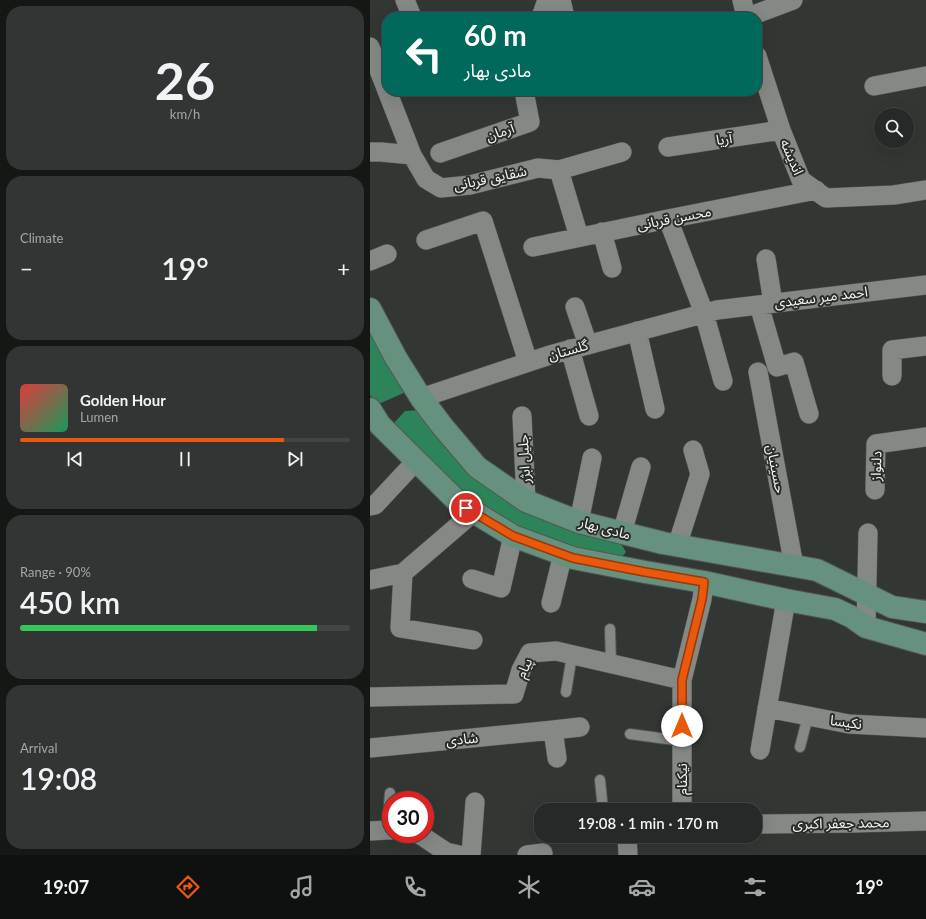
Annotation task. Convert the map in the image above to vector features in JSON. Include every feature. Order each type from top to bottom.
[{"type":"street","points":[[405,0],[410,12]]},
{"type":"street","points":[[543,12],[547,0]]},
{"type":"street","points":[[561,0],[564,12]]},
{"type":"street","points":[[742,0],[746,12]]},
{"type":"street","points":[[761,12],[793,0]]},
{"type":"street","name":"شقایق قربانی","points":[[370,50],[382,80]]},
{"type":"street","name":"اندیشه","points":[[762,72],[780,130],[802,180],[826,198],[894,195],[926,190]]},
{"type":"street","points":[[874,86],[926,76]]},
{"type":"street","name":"شقایق قربانی","points":[[388,96],[412,156],[426,179],[441,188],[470,185],[538,168],[559,170]]},
{"type":"street","name":"آرمان","points":[[440,153],[530,122],[525,96]]},
{"type":"street","name":"آریا","points":[[668,147],[780,130]]},
{"type":"street","points":[[370,152],[412,156]]},
{"type":"street","points":[[579,237],[559,170],[622,152]]},
{"type":"street","name":"محسن قربانی","points":[[533,247],[816,190]]},
{"type":"street","points":[[668,219],[710,311],[723,381]]},
{"type":"street","points":[[426,240],[484,221],[528,362]]},
{"type":"street","points":[[602,232],[612,268]]},
{"type":"street","points":[[370,261],[387,254]]},
{"type":"street","points":[[766,259],[766,304],[777,367],[794,362],[809,414]]},
{"type":"street","name":"احمد میر سعیدی","points":[[710,311],[926,285]]},
{"type":"street","points":[[575,307],[589,416]]},
{"type":"street","name":"مادی بهار","points":[[370,309],[396,358],[421,398],[443,427],[477,467],[526,501],[579,522],[663,543],[817,570],[892,607],[926,612]]},
{"type":"street","name":"گلستان","points":[[421,398],[528,362],[710,311]]},
{"type":"street","points":[[636,331],[656,409]]},
{"type":"street","points":[[892,376],[892,350],[926,346]]},
{"type":"street","name":"حسینیان","points":[[758,372],[794,566]]},
{"type":"street","points":[[370,409],[380,425],[459,503],[513,536],[573,558],[704,582],[835,609],[852,617],[866,627],[926,644]]},
{"type":"street","name":"جلیل ابژر","points":[[522,416],[526,501]]},
{"type":"street","name":"دلنواز","points":[[875,490],[876,444],[926,437]]},
{"type":"street","points":[[677,546],[700,474],[693,450]]},
{"type":"street","points":[[579,522],[592,458]]},
{"type":"street","points":[[370,506],[374,505],[416,461]]},
{"type":"street","points":[[622,533],[641,467]]},
{"type":"street","points":[[370,580],[402,573],[474,512]]},
{"type":"street","points":[[866,627],[868,533]]},
{"type":"street","points":[[472,579],[501,588],[513,536]]},
{"type":"street","points":[[552,603],[563,554]]},
{"type":"street","points":[[402,573],[400,628],[474,640]]},
{"type":"street","name":"نیکنام","points":[[682,803],[682,680],[702,599],[704,582]]},
{"type":"street","points":[[760,750],[786,600]]},
{"type":"street","name":"پیام","points":[[370,697],[514,694],[521,670],[530,653],[556,651],[682,680]]},
{"type":"street","name":"نکیسا","points":[[767,708],[850,724],[926,728]]},
{"type":"street","name":"شادی","points":[[370,748],[580,727]]},
{"type":"street","points":[[554,730],[557,758]]},
{"type":"street","points":[[471,855],[475,802]]},
{"type":"street","name":"محمد جعفر اکبری","points":[[762,824],[926,821]]},
{"type":"street","points":[[432,843],[446,852],[458,855]]},
{"type":"street","points":[[628,843],[628,855]]},
{"type":"lane","points":[[610,629],[611,664]]},
{"type":"lane","points":[[566,692],[572,655]]},
{"type":"lane","points":[[800,747],[808,716]]},
{"type":"lane","points":[[630,734],[682,740]]},
{"type":"lane","points":[[600,780],[602,803]]},
{"type":"green space","points":[[370,326],[406,392],[376,405],[370,395]]},
{"type":"green space","points":[[419,410],[447,445],[620,542],[626,552],[614,566],[506,522],[458,490],[412,445],[394,423],[405,411]]},
{"type":"route","points":[[466,508],[513,536],[573,558],[704,582],[702,599],[682,680],[682,726]]}]
